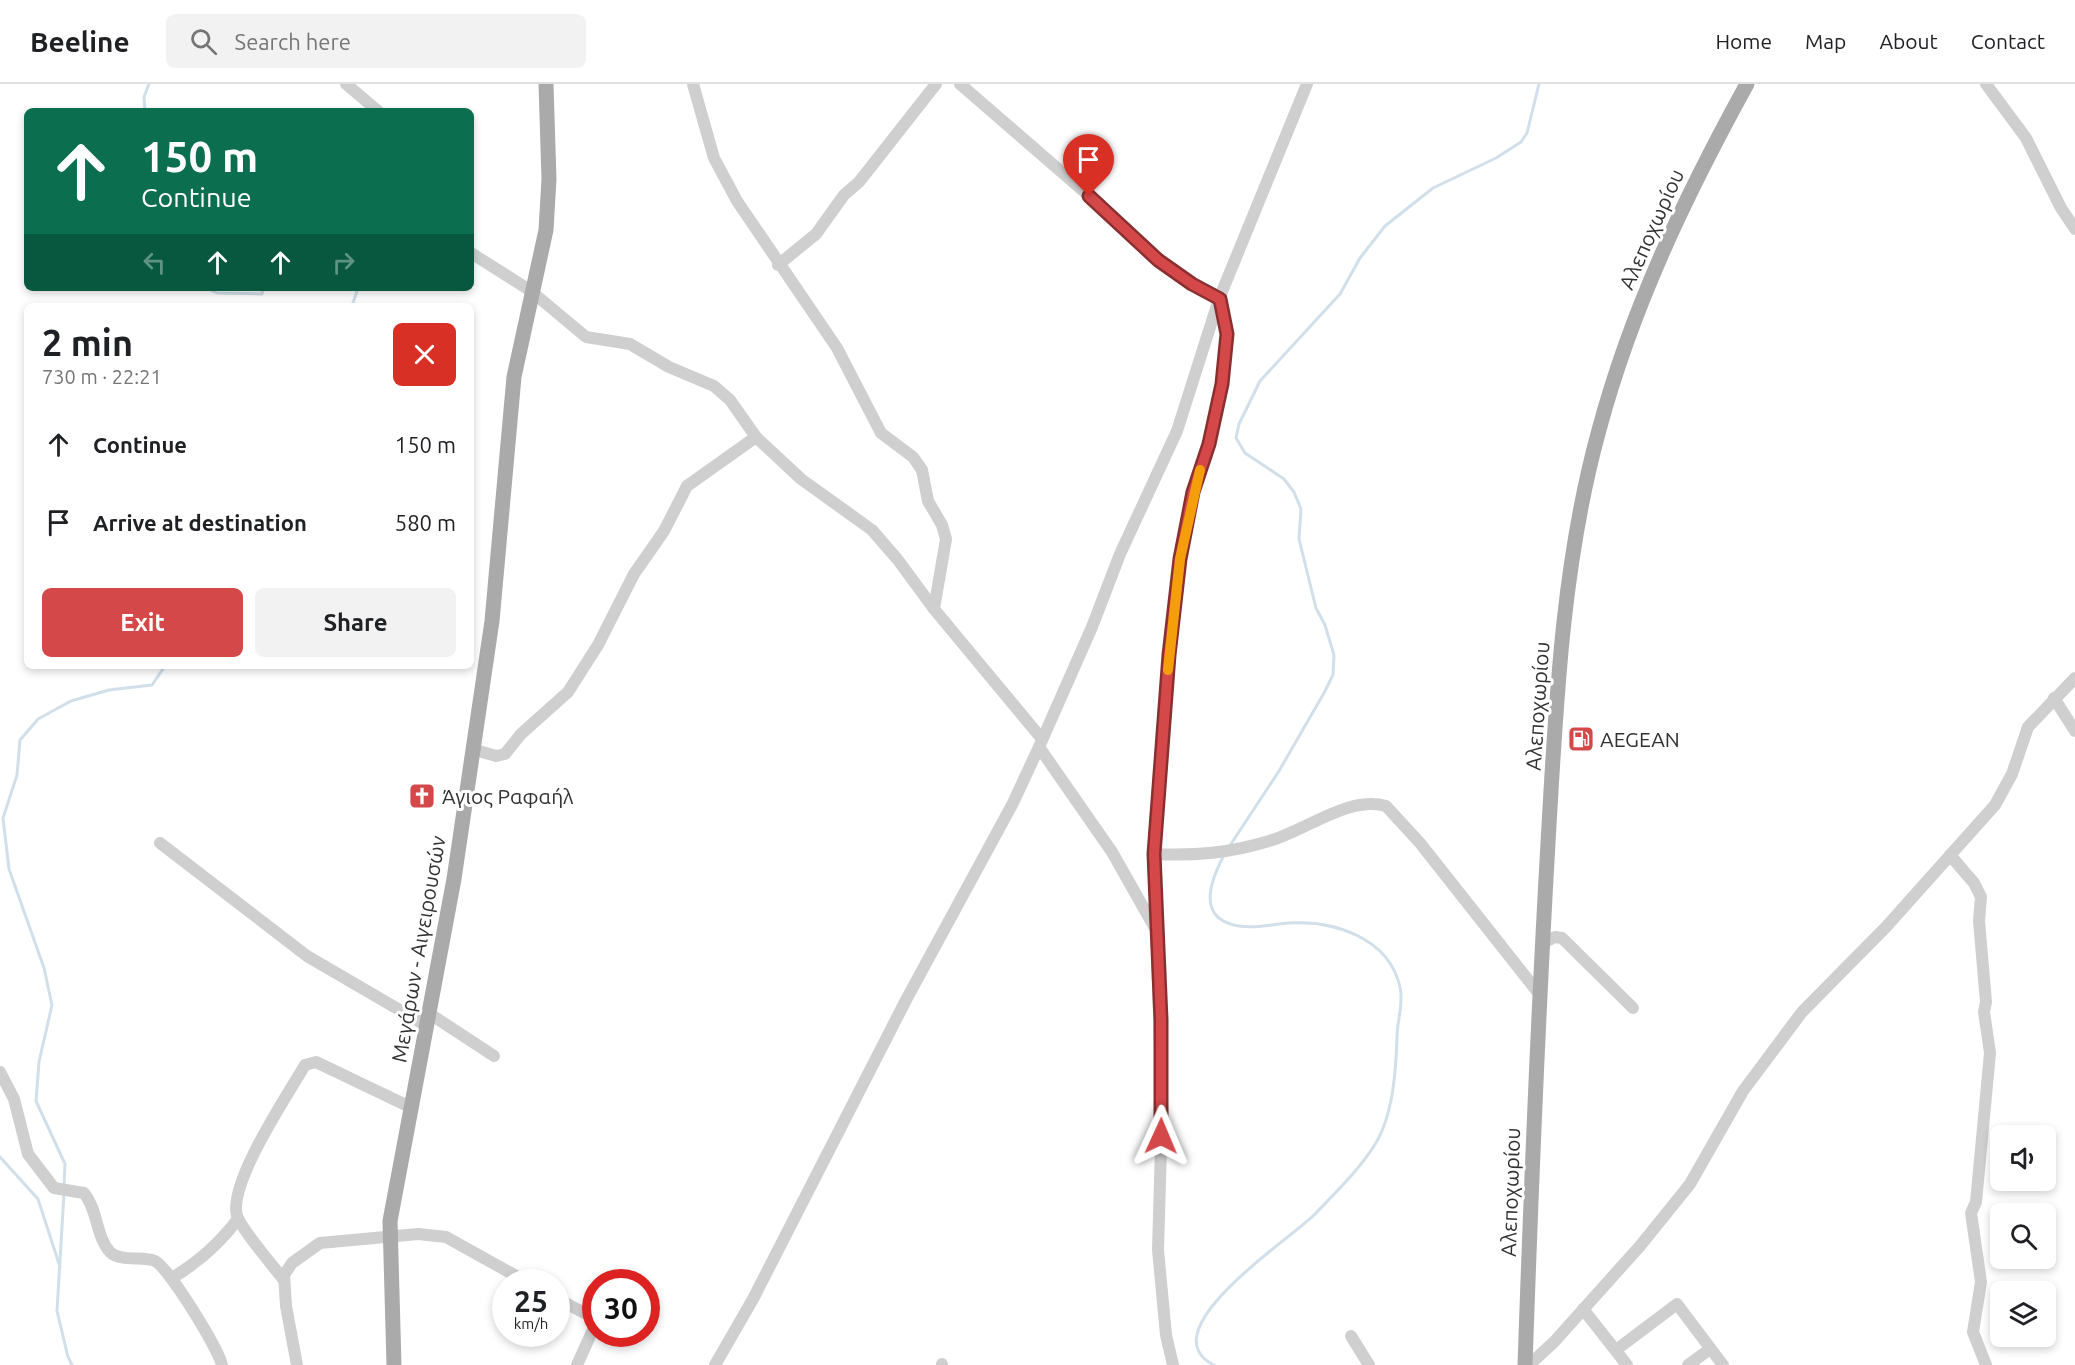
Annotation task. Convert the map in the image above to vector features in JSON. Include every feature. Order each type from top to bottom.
[{"type":"main road","name":"Μεγάρων - Αιγειρουσών","points":[[394,1365],[390,1294],[393,1196],[429,1020],[454,879],[495,588],[510,408],[518,351],[548,212],[546,84]]},
{"type":"main road","name":"Αλεποχωρίου","points":[[1527,1365],[1539,994],[1567,594],[1587,474],[1620,359],[1660,254],[1747,84]]},
{"type":"street","points":[[346,84],[374,108]]},
{"type":"street","points":[[693,84],[714,158],[737,201],[778,265],[837,348],[881,433],[913,457],[922,470],[928,501],[942,525],[946,539],[934,609]]},
{"type":"street","points":[[778,265],[816,234],[844,195],[859,182],[936,84]]},
{"type":"street","points":[[960,84],[1086,194],[1141,246],[1192,284],[1220,299]]},
{"type":"street","points":[[715,1365],[753,1299],[906,1000],[1013,803],[1041,743],[1092,627],[1120,554],[1177,431],[1220,299],[1307,84]]},
{"type":"street","points":[[1986,84],[2026,138],[2061,208],[2075,229]]},
{"type":"street","points":[[474,255],[531,291],[586,337],[630,344],[669,367],[714,386],[730,400],[756,437],[801,479],[872,530],[1041,743],[1112,852],[1156,932]]},
{"type":"street","points":[[1173,1365],[1166,1335],[1158,1250],[1162,1113],[1154,854],[1169,655],[1180,559],[1193,492],[1209,444],[1222,384],[1227,334],[1220,299]]},
{"type":"street","points":[[472,748],[496,756],[505,754],[521,734],[563,699],[598,645],[634,574],[664,531],[687,486],[756,437]]},
{"type":"street","points":[[1527,1365],[1554,1342],[1640,1246],[1690,1184],[1743,1091],[1796,1019],[1821,990],[1886,927],[1999,800],[2012,774],[2027,729],[2075,678]]},
{"type":"street","points":[[2054,698],[2075,730]]},
{"type":"street","points":[[1154,854],[1220,854],[1290,834],[1356,804],[1386,806],[1420,843],[1539,994]]},
{"type":"street","points":[[160,843],[307,956],[494,1056]]},
{"type":"street","points":[[1950,855],[1974,883],[1981,897],[1980,928],[1986,1002],[1984,1012],[1990,1053],[1976,1202],[1971,1213],[1981,1282],[1973,1332],[1986,1365]]},
{"type":"street","points":[[1543,943],[1559,937],[1567,942],[1633,1008]]},
{"type":"street","points":[[297,1365],[284,1280],[238,1219],[236,1200],[250,1160],[305,1065],[316,1062],[410,1107]]},
{"type":"street","points":[[0,1072],[14,1099],[28,1154],[50,1184],[54,1188],[84,1193],[93,1205],[107,1248],[114,1255],[153,1260],[163,1266],[216,1348],[222,1365]]},
{"type":"street","points":[[172,1278],[192,1266],[222,1241],[238,1219]]},
{"type":"street","points":[[284,1280],[292,1263],[320,1243],[418,1234],[446,1236],[503,1269]]},
{"type":"street","points":[[1616,1350],[1677,1304],[1723,1365]]},
{"type":"street","points":[[1583,1309],[1628,1365]]},
{"type":"street","points":[[1351,1336],[1370,1365]]},
{"type":"street","points":[[577,1365],[585,1347]]},
{"type":"street","points":[[1688,1365],[1710,1349]]},
{"type":"waterway","points":[[145,108],[144,97],[149,84]]},
{"type":"waterway","points":[[1229,847],[1279,771],[1324,693],[1333,675],[1334,655],[1325,625],[1316,608],[1299,539],[1301,509],[1294,492],[1284,479],[1245,453],[1236,438],[1239,424],[1260,381],[1340,294],[1360,258],[1385,226],[1433,188],[1496,158],[1521,142],[1527,133],[1539,84]]},
{"type":"waterway","points":[[213,291],[262,294],[262,291]]},
{"type":"waterway","points":[[353,303],[357,291]]},
{"type":"waterway","points":[[64,1186],[65,1164],[36,1101],[39,1062],[52,1005],[44,968],[9,869],[3,818],[17,775],[20,740],[38,719],[71,701],[109,690],[152,685],[163,669]]},
{"type":"waterway","points":[[1214,1365],[1198,1350],[1198,1330],[1211,1308],[1256,1262],[1315,1214],[1361,1164],[1374,1146],[1385,1122],[1392,1093],[1401,999],[1400,987],[1394,970],[1372,944],[1357,936],[1341,929],[1306,923],[1239,926],[1225,922],[1217,916],[1212,908],[1211,887],[1224,855]]},
{"type":"waterway","points":[[0,1157],[38,1199],[60,1267]]},
{"type":"waterway","points":[[64,1193],[57,1311],[72,1365]]},
{"type":"slow traffic","points":[[1168,670],[1180,559],[1193,492],[1200,470]]},
{"type":"place","name":"AEGEAN","points":[[1581,739]]},
{"type":"place","name":"Άγιος Ραφαήλ","points":[[422,796]]},
{"type":"route","points":[[1089,196],[1158,260],[1192,284],[1220,299],[1227,334],[1222,384],[1214,424],[1193,492],[1186,524],[1169,655],[1154,854],[1161,1020],[1161,1136]]}]
